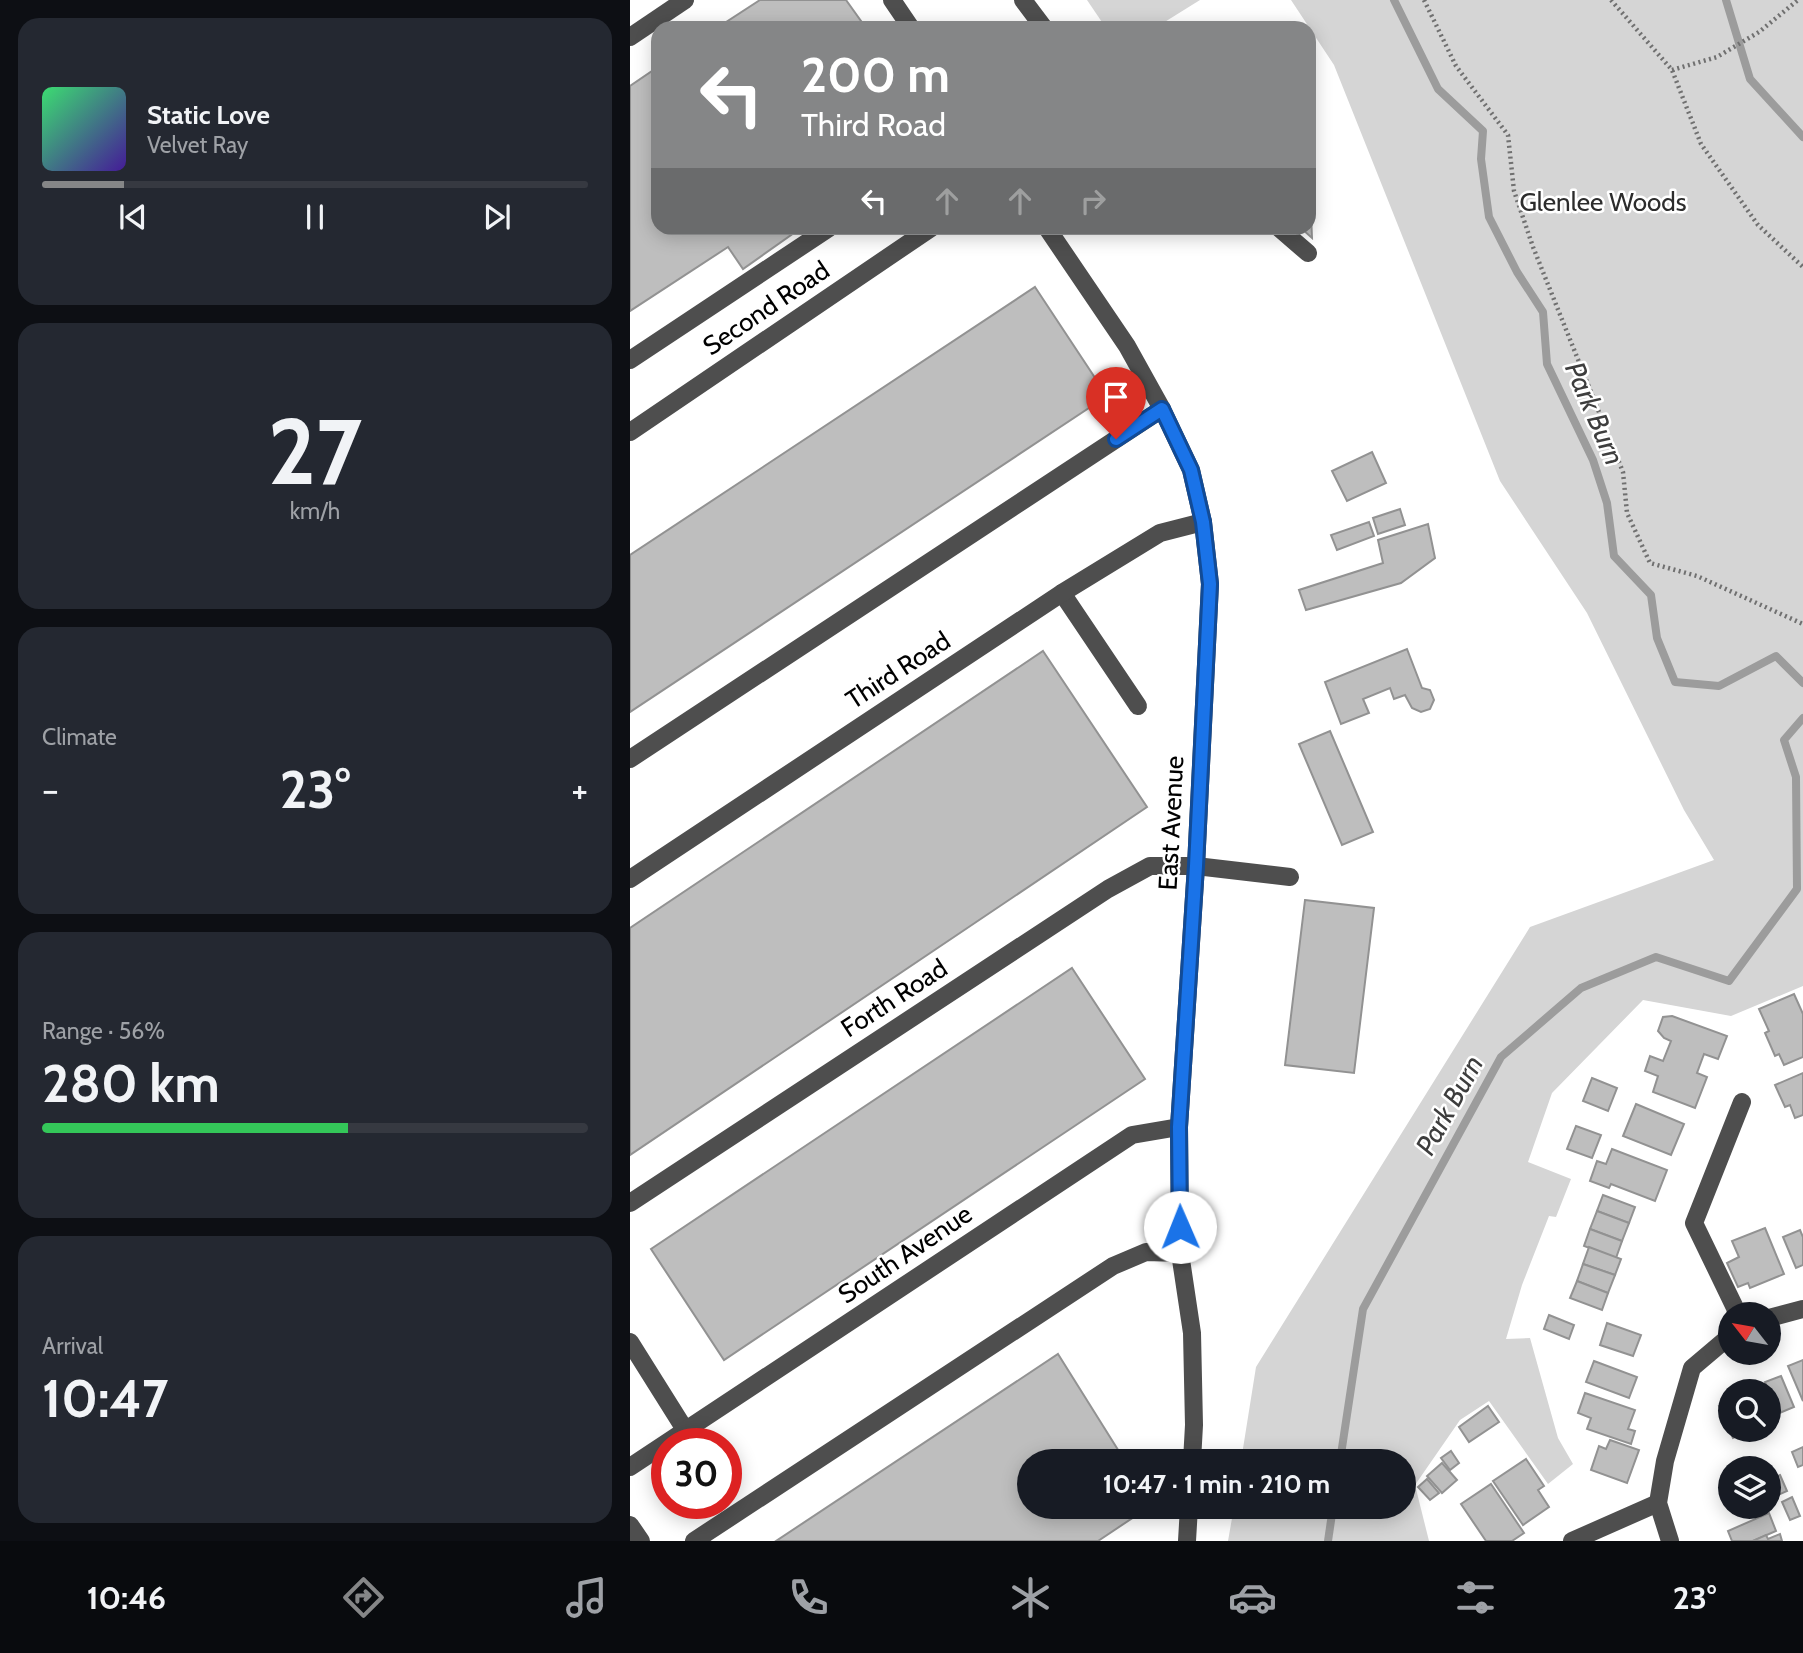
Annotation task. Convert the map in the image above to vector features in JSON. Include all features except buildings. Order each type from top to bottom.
[{"type":"street","points":[[654,21],[685,0]]},
{"type":"street","points":[[892,0],[906,21]]},
{"type":"street","points":[[1023,0],[1040,21]]},
{"type":"street","points":[[630,37],[651,23]]},
{"type":"street","name":"Second Road","points":[[630,360],[818,235]]},
{"type":"street","name":"Second Road","points":[[630,432],[921,235]]},
{"type":"street","name":"East Avenue","points":[[1052,235],[1127,346],[1162,409],[1191,470],[1203,522],[1210,584],[1179,1127],[1180,1253],[1192,1333],[1193,1449]]},
{"type":"street","points":[[1287,235],[1308,253]]},
{"type":"street","points":[[630,759],[1162,409]]},
{"type":"street","name":"Third Road","points":[[630,879],[1062,593],[1160,533],[1203,522]]},
{"type":"street","points":[[1062,593],[1138,706]]},
{"type":"street","name":"Forth Road","points":[[630,1203],[1108,889],[1150,866],[1196,866],[1290,877]]},
{"type":"street","points":[[1732,1302],[1694,1223],[1742,1102]]},
{"type":"street","name":"South Avenue","points":[[705,1428],[1132,1135],[1179,1127]]},
{"type":"street","points":[[742,1507],[1113,1266],[1146,1252],[1180,1253]]},
{"type":"street","points":[[1782,1315],[1803,1309]]},
{"type":"street","points":[[630,1342],[684,1428]]},
{"type":"street","points":[[1670,1541],[1658,1503],[1665,1461],[1692,1368],[1718,1346]]},
{"type":"street","name":"South Avenue","points":[[630,1467],[651,1457]]},
{"type":"street","points":[[1572,1541],[1658,1503]]},
{"type":"street","points":[[694,1541],[725,1519]]},
{"type":"street","points":[[1187,1541],[1188,1519]]},
{"type":"street","points":[[630,1525],[641,1541]]},
{"type":"path","points":[[1424,0],[1456,66],[1507,135],[1514,191],[1533,247],[1623,472],[1627,513],[1650,563],[1697,576],[1803,624]]},
{"type":"path","points":[[1611,0],[1672,70],[1701,144],[1758,225],[1803,267]]},
{"type":"path","points":[[1672,70],[1717,57],[1759,32],[1798,0]]},
{"type":"green space","points":[[1087,0],[1200,0],[1166,21],[1101,21]]},
{"type":"green space","name":"Glenlee Woods","points":[[1291,0],[1803,0],[1803,986],[1731,1016],[1643,1000],[1552,1093],[1528,1162],[1571,1179],[1556,1217],[1549,1216],[1522,1285],[1506,1339],[1530,1338],[1558,1438],[1573,1464],[1548,1484],[1489,1401],[1460,1420],[1416,1484],[1416,1449],[1243,1449],[1256,1367],[1530,927],[1714,860],[1684,810],[1587,613],[1500,481],[1334,65],[1316,38],[1316,21],[1305,21]]},
{"type":"green space","name":"Glenlee Woods","points":[[1416,1489],[1429,1541],[1228,1541],[1232,1519],[1416,1519]]},
{"type":"waterway","name":"Park Burn","points":[[1394,0],[1438,89],[1483,131],[1481,159],[1489,217],[1517,272],[1543,312],[1547,364],[1593,460],[1607,503],[1614,556],[1651,595],[1657,638],[1675,682],[1719,686],[1776,656],[1803,683]]},
{"type":"waterway","points":[[1726,0],[1750,79],[1803,137]]},
{"type":"waterway","name":"Park Burn","points":[[1342,1449],[1363,1309],[1501,1057],[1581,988],[1656,957],[1729,981],[1797,889],[1796,777],[1784,740],[1803,718]]},
{"type":"waterway","name":"Park Burn","points":[[1328,1541],[1331,1519]]},
{"type":"route","points":[[1116,439],[1162,409],[1191,470],[1203,522],[1210,584],[1179,1127],[1180,1227]]}]
